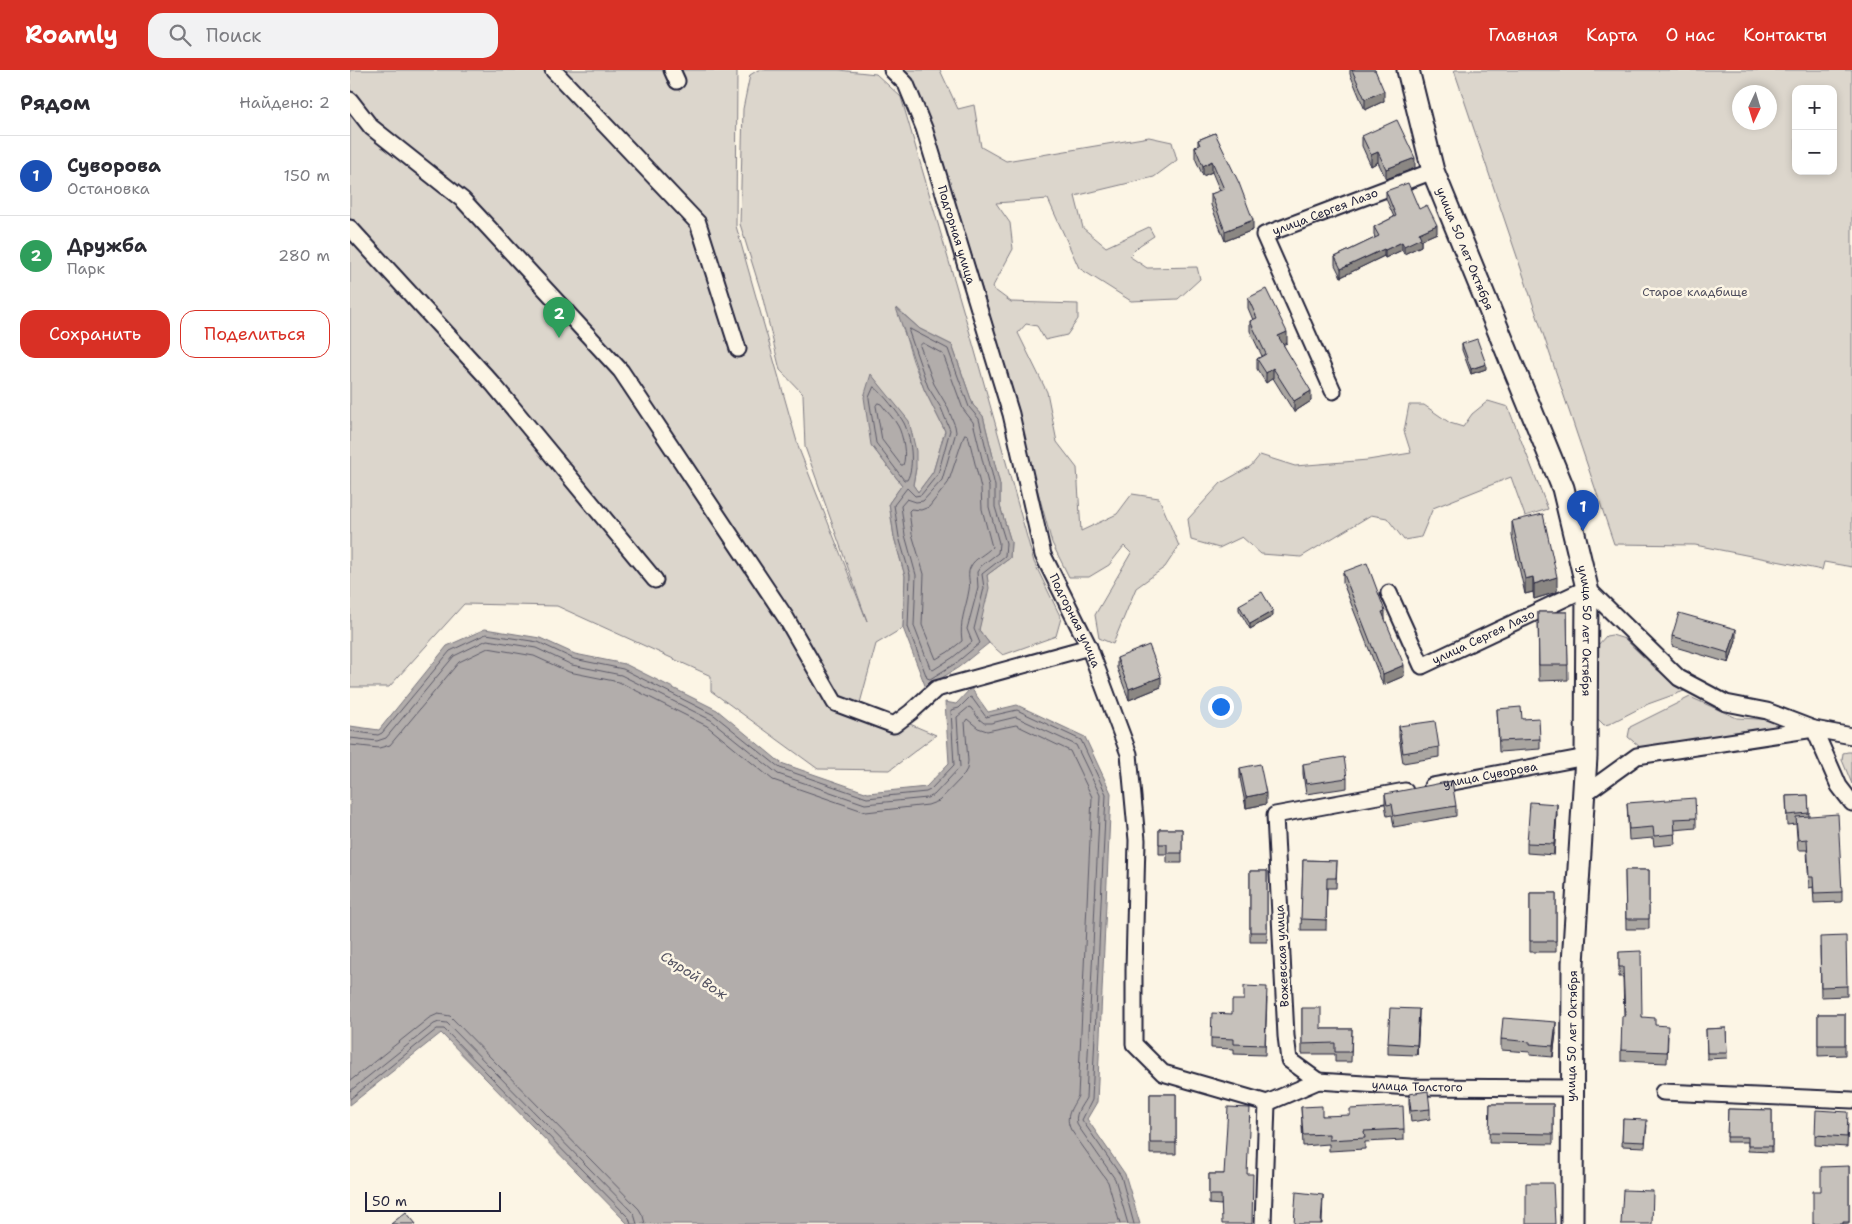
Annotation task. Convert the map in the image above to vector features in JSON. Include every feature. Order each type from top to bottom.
[{"type":"main road","name":"улица 50 лет Октября","points":[[1408,70],[1433,171],[1563,488],[1587,588],[1586,756],[1573,963],[1571,1088],[1572,1224]]},
{"type":"street","points":[[553,70],[698,223],[738,349]]},
{"type":"street","name":"Подгорная улица","points":[[892,70],[906,84],[924,128],[1011,414],[1043,555],[1089,647],[1130,754],[1137,840],[1134,1044],[1163,1073],[1267,1103]]},
{"type":"street","points":[[350,100],[371,127],[462,200],[621,371],[786,618],[835,703],[894,725],[936,689],[1089,647]]},
{"type":"street","name":"улица Сергея Лазо","points":[[1333,391],[1264,235],[1433,171]]},
{"type":"street","points":[[350,228],[494,384],[655,580]]},
{"type":"street","points":[[1587,588],[1679,678],[1726,703],[1767,711],[1814,729],[1852,736]]},
{"type":"street","name":"улица Сергея Лазо","points":[[1389,593],[1422,666],[1587,588]]},
{"type":"street","points":[[1583,795],[1637,756],[1814,729]]},
{"type":"street","points":[[1814,729],[1839,786],[1852,803]]},
{"type":"street","name":"улица Суворова","points":[[1275,815],[1586,756]]},
{"type":"street","name":"Вожевская улица","points":[[1275,815],[1286,1036],[1289,1060],[1318,1080]]},
{"type":"street","name":"улица Толстого","points":[[1267,1103],[1318,1080],[1410,1087],[1571,1088]]},
{"type":"street","points":[[1663,1092],[1852,1100]]},
{"type":"street","points":[[1263,1224],[1267,1103]]},
{"type":"green space","points":[[350,70],[737,70],[736,226],[799,449],[867,621],[805,447],[803,394],[780,370],[762,295],[740,224],[743,109],[750,75],[758,70],[839,70],[876,74],[901,97],[1034,562],[1061,618],[1056,636],[1003,655],[989,643],[979,630],[987,575],[1010,558],[1011,542],[1000,506],[1000,485],[983,416],[973,405],[952,345],[920,329],[897,308],[913,361],[924,389],[945,431],[933,472],[918,492],[913,485],[916,468],[871,445],[902,485],[889,503],[894,537],[905,576],[903,628],[876,644],[860,703],[936,735],[890,770],[818,769],[711,691],[711,676],[557,606],[464,604],[389,687],[350,687]]},
{"type":"green space","points":[[903,70],[940,70],[958,109],[974,105],[981,147],[1006,161],[1149,137],[1172,142],[1177,160],[1154,177],[1075,196],[1083,228],[1106,247],[1149,227],[1154,236],[1140,245],[1129,256],[1147,268],[1197,267],[1200,279],[1178,299],[1131,301],[1079,268],[1048,199],[996,203],[1010,223],[1013,249],[992,288],[1011,302],[1078,304],[1078,319],[1067,335],[1045,340],[1037,326],[1026,324],[1018,333],[1047,392],[1057,442],[1077,468],[1081,531],[1117,514],[1132,494],[1159,498],[1179,546],[1165,567],[1136,588],[1113,644],[1099,638],[1095,615],[1131,553],[1124,546],[1109,565],[1089,577],[1069,577],[1052,543],[986,301],[931,126]]},
{"type":"green space","name":"Старое кладбище","points":[[1454,70],[1852,70],[1852,567],[1824,562],[1822,570],[1695,545],[1614,544]]},
{"type":"green space","points":[[1488,401],[1508,407],[1548,509],[1525,516],[1511,477],[1433,508],[1421,537],[1404,540],[1387,518],[1371,515],[1301,557],[1261,554],[1242,537],[1219,548],[1191,540],[1188,519],[1221,483],[1251,466],[1260,455],[1295,466],[1368,460],[1411,453],[1404,431],[1409,405],[1424,405],[1450,423],[1463,427],[1472,414]]},
{"type":"green space","points":[[1612,635],[1625,639],[1656,669],[1687,690],[1648,704],[1604,725],[1595,716],[1598,645],[1606,636]]},
{"type":"green space","points":[[1690,697],[1737,718],[1780,720],[1778,728],[1640,747],[1628,737],[1630,727]]},
{"type":"green space","points":[[1852,752],[1852,784],[1842,760],[1843,753]]},
{"type":"water","points":[[896,308],[920,329],[952,345],[973,405],[983,416],[1000,485],[1000,506],[1011,542],[1010,558],[987,575],[989,588],[979,630],[989,643],[959,667],[926,688],[903,628],[905,576],[894,537],[889,503],[902,485],[871,445],[864,397],[871,374],[909,421],[916,451],[913,485],[918,492],[933,472],[945,431],[924,389]]},
{"type":"water","name":"Сырой Вож","points":[[485,629],[540,638],[575,654],[625,664],[717,710],[781,763],[868,793],[926,787],[949,763],[945,702],[956,704],[971,688],[988,712],[1017,705],[1085,737],[1111,793],[1097,1102],[1087,1119],[1125,1174],[1140,1224],[628,1224],[441,1033],[350,1105],[350,726],[379,730],[447,646]]},
{"type":"building","points":[[1352,70],[1375,70],[1384,91],[1365,99]]},
{"type":"building","points":[[1397,120],[1415,158],[1386,169],[1378,152],[1371,155],[1362,136]]},
{"type":"building","points":[[1215,133],[1239,183],[1253,220],[1225,231],[1211,194],[1224,189],[1212,161],[1203,166],[1195,147],[1200,145],[1198,140]]},
{"type":"building","points":[[1408,183],[1419,209],[1427,205],[1437,225],[1419,233],[1421,238],[1404,246],[1402,242],[1341,269],[1335,257],[1379,236],[1374,227],[1396,216],[1386,191]]},
{"type":"building","points":[[1266,289],[1287,332],[1278,336],[1311,391],[1294,401],[1273,368],[1266,373],[1257,359],[1266,354],[1250,321],[1257,318],[1248,298]]},
{"type":"building","points":[[1477,339],[1486,364],[1471,369],[1462,344]]},
{"type":"building","points":[[1543,514],[1557,577],[1534,584],[1533,577],[1525,579],[1512,521]]},
{"type":"building","points":[[1367,563],[1385,611],[1382,612],[1404,665],[1383,674],[1343,572]]},
{"type":"building","points":[[1262,592],[1273,611],[1250,624],[1239,605]]},
{"type":"building","points":[[1538,612],[1567,612],[1568,665],[1539,665]]},
{"type":"building","points":[[1679,613],[1736,629],[1729,653],[1672,636]]},
{"type":"building","points":[[1149,645],[1161,677],[1129,689],[1117,658]]},
{"type":"building","points":[[1521,707],[1522,719],[1539,718],[1540,739],[1499,741],[1497,709]]},
{"type":"building","points":[[1435,721],[1439,747],[1403,753],[1399,726]]},
{"type":"building","points":[[1344,757],[1347,778],[1306,784],[1303,764]]},
{"type":"building","points":[[1260,764],[1266,793],[1246,797],[1240,768]]},
{"type":"building","points":[[1452,781],[1456,806],[1394,816],[1392,804],[1387,805],[1385,794]]},
{"type":"building","points":[[1808,795],[1809,813],[1787,815],[1786,796]]},
{"type":"building","points":[[1695,798],[1696,818],[1674,819],[1675,834],[1654,836],[1653,827],[1629,829],[1627,803]]},
{"type":"building","points":[[1530,802],[1557,804],[1554,844],[1527,843]]},
{"type":"building","points":[[1838,814],[1842,892],[1814,893],[1813,877],[1809,877],[1807,839],[1798,840],[1796,817]]},
{"type":"building","points":[[1159,829],[1182,829],[1182,853],[1167,853],[1167,844],[1159,844]]},
{"type":"building","points":[[1303,860],[1337,861],[1336,878],[1327,878],[1326,920],[1301,919]]},
{"type":"building","points":[[1625,870],[1649,870],[1649,919],[1626,919]]},
{"type":"building","points":[[1250,871],[1267,871],[1267,932],[1250,932]]},
{"type":"building","points":[[1530,893],[1556,893],[1556,941],[1530,941]]},
{"type":"building","points":[[1846,936],[1847,986],[1821,987],[1820,937]]},
{"type":"building","points":[[1641,951],[1642,1017],[1655,1018],[1655,1025],[1668,1026],[1667,1052],[1621,1050],[1622,1016],[1625,1016],[1623,967],[1619,967],[1619,952]]},
{"type":"building","points":[[1244,986],[1267,987],[1265,1045],[1234,1044],[1234,1039],[1211,1038],[1212,1013],[1232,1014],[1232,1000],[1244,1000]]},
{"type":"building","points":[[1302,1008],[1321,1008],[1321,1029],[1352,1029],[1351,1052],[1335,1052],[1335,1043],[1302,1044]]},
{"type":"building","points":[[1390,1008],[1419,1009],[1417,1045],[1388,1043]]},
{"type":"building","points":[[1818,1014],[1845,1014],[1845,1045],[1818,1045]]},
{"type":"building","points":[[1503,1018],[1556,1022],[1553,1046],[1501,1039]]},
{"type":"building","points":[[1726,1028],[1727,1053],[1707,1053],[1706,1029]]},
{"type":"building","points":[[1428,1091],[1430,1109],[1411,1111],[1409,1094]]},
{"type":"building","points":[[1150,1094],[1176,1094],[1176,1143],[1150,1143]]},
{"type":"building","points":[[1490,1104],[1553,1104],[1553,1134],[1489,1133]]},
{"type":"building","points":[[1322,1106],[1322,1116],[1350,1115],[1350,1109],[1403,1106],[1404,1129],[1364,1131],[1365,1138],[1329,1140],[1329,1134],[1303,1135],[1301,1107]]},
{"type":"building","points":[[1228,1107],[1250,1108],[1247,1174],[1253,1174],[1252,1224],[1222,1224],[1221,1195],[1209,1195],[1209,1174],[1224,1174]]},
{"type":"building","points":[[1728,1109],[1772,1110],[1772,1146],[1748,1146],[1748,1137],[1727,1137]]},
{"type":"building","points":[[1816,1110],[1848,1112],[1847,1137],[1815,1135]]},
{"type":"building","points":[[1623,1119],[1647,1120],[1645,1142],[1622,1141]]},
{"type":"building","points":[[1849,1166],[1849,1222],[1843,1222],[1843,1224],[1813,1224],[1813,1191],[1821,1191],[1821,1167]]},
{"type":"building","points":[[1526,1183],[1553,1183],[1555,1224],[1526,1224]]},
{"type":"building","points":[[1623,1190],[1653,1191],[1652,1224],[1621,1224]]},
{"type":"building","points":[[1296,1192],[1323,1195],[1321,1224],[1294,1224]]},
{"type":"building","points":[[406,1212],[416,1224],[391,1224]]},
{"type":"place","name":"Дружба","points":[[559,338]]},
{"type":"place","name":"Суворова","points":[[1583,531]]}]
